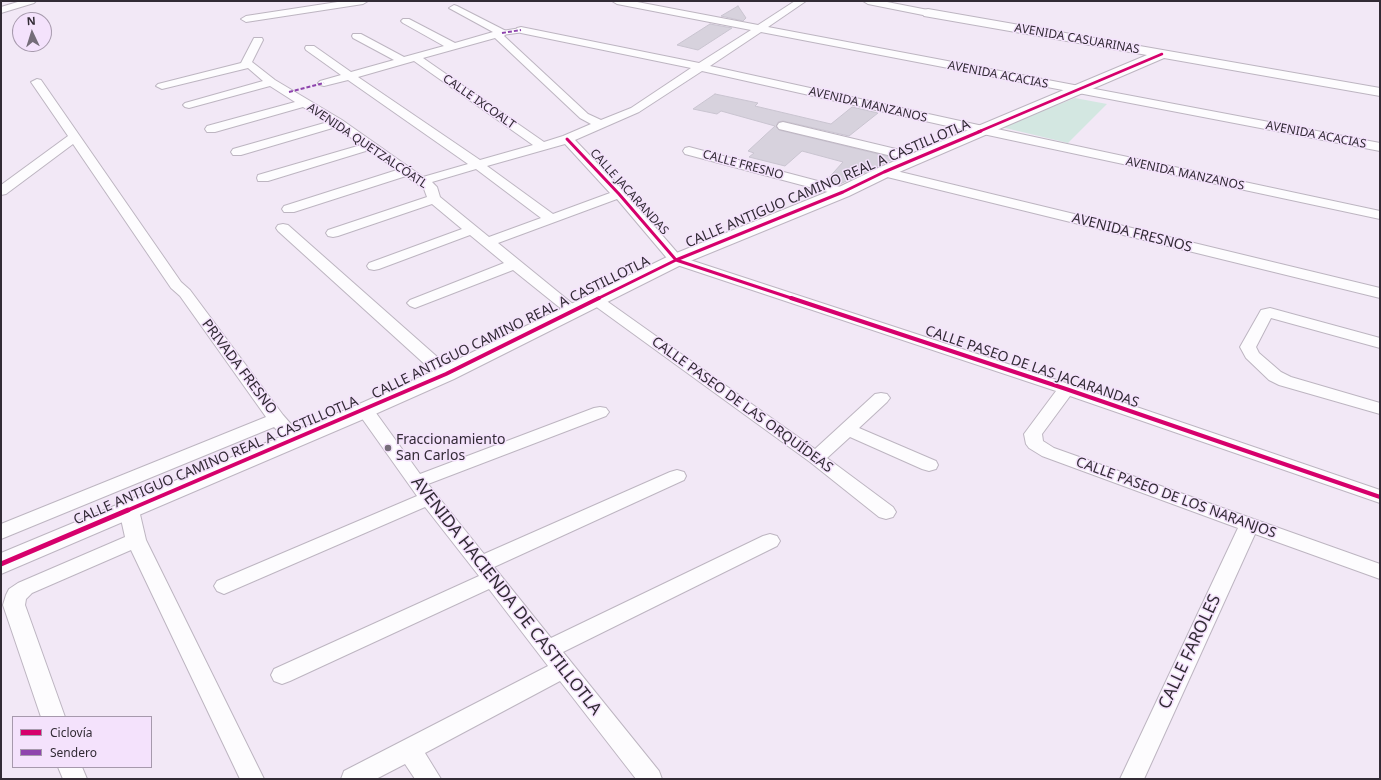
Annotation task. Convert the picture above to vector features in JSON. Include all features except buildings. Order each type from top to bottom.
[{"type":"street","points":[[1,10],[31,1]]},
{"type":"street","points":[[246,20],[363,1]]},
{"type":"street","name":"AVENIDA ACACIAS","points":[[617,1],[1380,147]]},
{"type":"street","name":"CALLE JACARANDAS","points":[[422,181],[567,139],[635,110],[801,1]]},
{"type":"street","name":"AVENIDA CASUARINAS","points":[[868,1],[934,9],[1162,54],[1380,92]]},
{"type":"street","points":[[454,8],[499,34],[584,116],[602,125]]},
{"type":"street","points":[[406,21],[454,47]]},
{"type":"street","points":[[324,83],[499,34],[521,30]]},
{"type":"street","name":"AVENIDA MANZANOS","points":[[521,30],[701,67],[983,130],[1380,215]]},
{"type":"street","points":[[357,36],[403,61]]},
{"type":"street","points":[[162,86],[245,64],[258,40]]},
{"type":"street","points":[[310,48],[478,165],[551,219]]},
{"type":"street","name":"CALLE ANTIGUO CAMINO REAL A CASTILLOTLA","points":[[1,564],[365,410],[446,374],[574,312],[676,260],[843,192],[884,172],[1162,54]]},
{"type":"street","name":"CALLE IXCOALT","points":[[416,58],[542,146]]},
{"type":"street","name":"AVENIDA QUETZALCÓATL","points":[[245,64],[250,65],[271,82],[289,92],[303,103],[338,123],[430,187],[434,199],[574,312]]},
{"type":"street","name":"PRIVADA FRESNO","points":[[37,82],[176,285],[185,293],[277,419],[295,439]]},
{"type":"street","points":[[189,105],[271,82]]},
{"type":"street","points":[[211,129],[303,103]]},
{"type":"street","points":[[238,152],[338,123]]},
{"type":"street","points":[[783,126],[917,158]]},
{"type":"street","points":[[1,192],[75,137]]},
{"type":"street","name":"CALLE JACARANDAS","points":[[567,139],[619,194],[676,260]]},
{"type":"street","points":[[263,178],[371,146]]},
{"type":"street","name":"CALLE FRESNO","points":[[689,151],[843,192]]},
{"type":"street","points":[[289,209],[408,171]]},
{"type":"street","name":"AVENIDA FRESNOS","points":[[884,172],[1380,293]]},
{"type":"street","points":[[488,242],[619,194]]},
{"type":"street","points":[[333,233],[434,199]]},
{"type":"street","points":[[283,228],[446,374]]},
{"type":"street","points":[[374,266],[472,230]]},
{"type":"street","name":"CALLE PASEO DE LAS JACARANDAS","points":[[676,260],[1066,390],[1380,497]]},
{"type":"street","points":[[415,303],[515,264]]},
{"type":"street","name":"CALLE PASEO DE LAS ORQUÍDEAS","points":[[596,300],[816,458],[886,512]]},
{"type":"street","points":[[1380,343],[1266,313],[1248,347],[1252,355],[1275,376],[1285,381],[1380,409]]},
{"type":"street","name":"CALLE PASEO DE LOS NARANJOS","points":[[1066,390],[1033,434],[1035,444],[1048,452],[1380,572]]},
{"type":"street","points":[[816,458],[881,398]]},
{"type":"street","name":"AVENIDA HACIENDA DE CASTILLOTLA","points":[[365,410],[416,482],[650,779]]},
{"type":"street","points":[[416,482],[600,412]]},
{"type":"street","points":[[1,532],[277,419]]},
{"type":"street","points":[[847,430],[929,465]]},
{"type":"street","points":[[282,675],[678,476]]},
{"type":"street","points":[[224,586],[429,498]]},
{"type":"street","points":[[129,510],[136,540],[252,779]]},
{"type":"street","name":"CALLE FAROLES","points":[[1132,779],[1249,525]]},
{"type":"street","points":[[53,716],[14,605],[16,595],[25,588],[136,540]]},
{"type":"street","points":[[548,649],[770,541]]},
{"type":"street","points":[[353,779],[563,669]]},
{"type":"street","points":[[409,750],[429,779]]},
{"type":"street","points":[[70,768],[75,779]]},
{"type":"shaded area","points":[[1075,98],[1107,104],[1068,143],[1001,127]]},
{"type":"marked path","points":[[502,33],[521,30]]},
{"type":"marked path","points":[[289,92],[324,83]]},
{"type":"cycle path","points":[[1,564],[365,410],[446,374],[676,260],[843,192],[884,172],[1162,54]]},
{"type":"cycle path","points":[[567,139],[619,194],[676,260],[1066,389],[1380,497]]},
{"type":"place","name":"Fraccionamiento San Carlos","points":[[388,448]]}]
